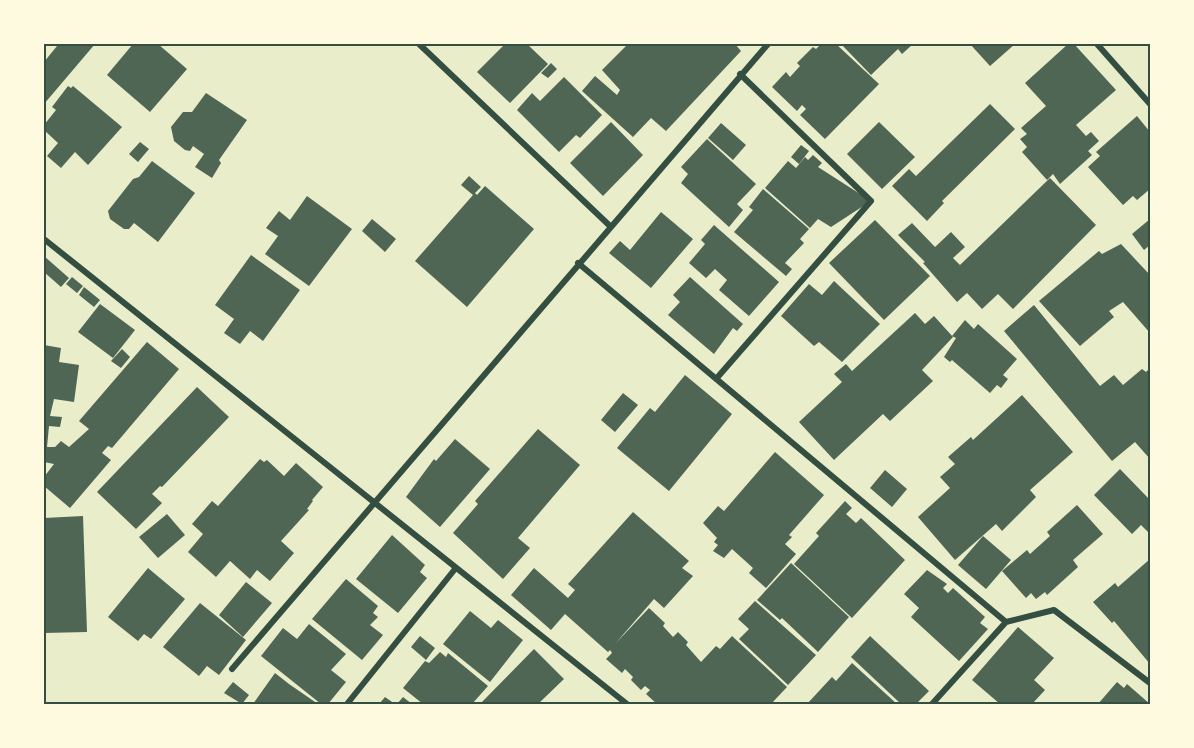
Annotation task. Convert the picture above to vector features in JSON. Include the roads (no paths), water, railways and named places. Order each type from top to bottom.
[{"type":"street","points":[[419,44],[610,226]]},
{"type":"street","points":[[232,669],[768,44]]},
{"type":"street","points":[[1097,44],[1150,104]]},
{"type":"street","points":[[716,379],[871,201],[741,74]]},
{"type":"street","points":[[44,239],[627,705]]},
{"type":"street","points":[[578,263],[1006,622]]},
{"type":"street","points":[[347,705],[455,568]]},
{"type":"street","points":[[932,705],[1006,622],[1054,610],[1150,683]]}]
